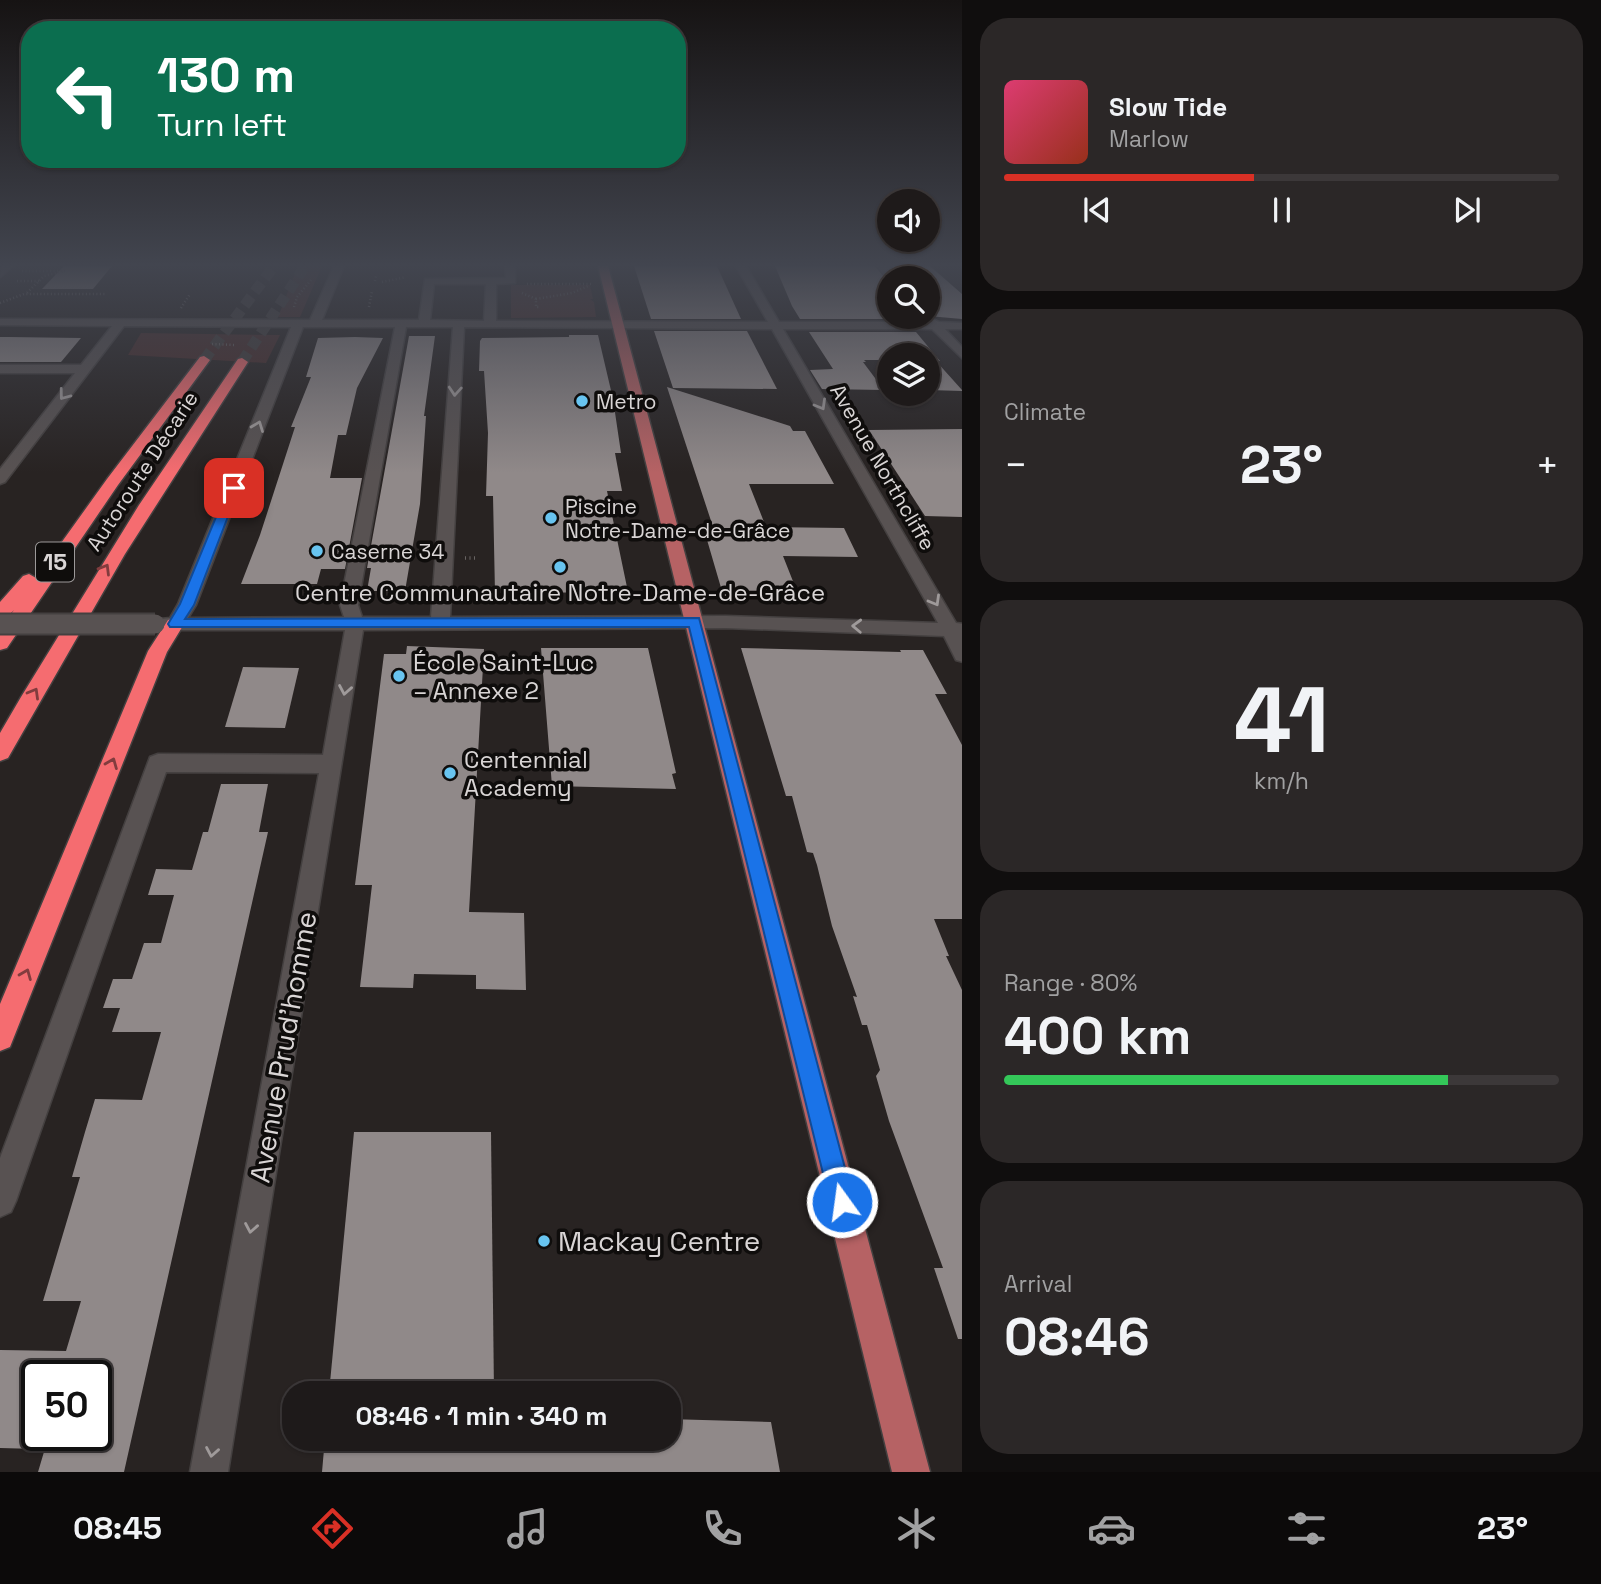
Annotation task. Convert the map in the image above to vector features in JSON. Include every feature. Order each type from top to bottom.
[{"type":"highway","name":"Autoroute Décarie","points":[[0,752],[124,539],[241,354]]},
{"type":"highway","name":"Autoroute Décarie","points":[[0,643],[112,482],[204,360]]},
{"type":"highway","points":[[0,614],[112,482]]},
{"type":"highway","points":[[0,1037],[158,651],[165,624]]},
{"type":"main road","points":[[621,335],[911,1472]]},
{"type":"street","points":[[0,479],[111,335]]},
{"type":"street","points":[[165,624],[187,605],[295,335]]},
{"type":"street","name":"Avenue Prud'homme","points":[[209,1472],[332,764],[355,622],[349,605],[399,335]]},
{"type":"street","points":[[440,623],[458,335]]},
{"type":"street","name":"Avenue Northcliffe","points":[[780,335],[956,630],[962,655]]},
{"type":"street","points":[[943,335],[962,356]]},
{"type":"street","points":[[0,369],[84,369]]},
{"type":"street","points":[[0,624],[695,622],[956,630]]},
{"type":"street","points":[[0,1201],[158,763],[332,764]]},
{"type":"path","points":[[208,344],[241,354]]},
{"type":"path","points":[[464,558],[478,558]]},
{"type":"shaded area","points":[[140,335],[280,335],[266,363],[128,355]]},
{"type":"building","points":[[598,335],[613,399],[621,453],[615,453],[622,491],[607,491],[628,592],[495,593],[493,496],[486,496],[488,433],[484,371],[479,371],[480,341],[482,338]]},
{"type":"building","points":[[655,335],[749,335],[777,389],[673,388]]},
{"type":"building","points":[[811,335],[918,335],[925,343],[877,343],[877,360],[863,362],[877,381],[877,390],[822,389],[810,370],[833,369]]},
{"type":"building","points":[[409,336],[435,336],[424,416],[420,504],[405,591],[367,591],[371,568],[367,568]]},
{"type":"building","points":[[0,337],[81,338],[61,362],[0,362]]},
{"type":"building","points":[[318,338],[383,338],[357,388],[346,435],[338,435],[330,478],[362,478],[345,569],[321,569],[317,584],[241,584],[295,427],[291,427],[311,377],[306,377]]},
{"type":"building","points":[[940,365],[962,390],[940,390]]},
{"type":"building","points":[[667,387],[790,426],[793,431],[805,431],[834,484],[749,484],[766,527],[844,528],[858,557],[783,556],[800,599],[724,598],[705,533],[715,533]]},
{"type":"building","points":[[962,429],[962,517],[925,516],[869,430]]},
{"type":"building","points":[[407,646],[484,649],[469,912],[524,913],[526,990],[476,989],[476,975],[414,974],[413,988],[360,987],[372,885],[355,885],[384,654],[406,654]]},
{"type":"building","points":[[541,648],[648,648],[676,773],[672,774],[676,789],[552,786]]},
{"type":"building","points":[[741,648],[901,652],[900,650],[923,650],[947,694],[935,694],[962,745],[962,919],[934,919],[949,956],[946,956],[962,990],[962,1339],[958,1339],[934,1268],[943,1268],[889,1121],[876,1076],[880,1070],[867,1025],[862,1025],[853,996],[857,997],[832,926],[817,865],[813,853],[807,852],[792,796],[786,796]]},
{"type":"building","points":[[243,667],[299,668],[285,728],[225,727]]},
{"type":"building","points":[[221,784],[268,784],[259,832],[268,832],[124,1472],[38,1472],[44,1451],[112,1451],[112,1360],[21,1360],[21,1449],[0,1448],[0,1350],[66,1351],[81,1301],[43,1301],[80,1177],[72,1177],[85,1132],[95,1099],[142,1100],[161,1032],[112,1032],[120,1008],[103,1008],[113,979],[132,979],[144,943],[161,943],[174,895],[148,895],[156,869],[192,870],[203,832],[208,832]]},
{"type":"building","name":"Mackay Centre","points":[[354,1132],[491,1132],[494,1381],[330,1381]]},
{"type":"building","points":[[681,1419],[771,1422],[780,1472],[322,1472],[324,1451],[681,1451]]},
{"type":"tunnel","points":[[204,360],[223,335]]},
{"type":"tunnel","points":[[242,362],[260,335]]},
{"type":"place","name":"Metro","points":[[582,401]]},
{"type":"place","name":"Piscine Notre-Dame-de-Grâce","points":[[551,518]]},
{"type":"place","name":"Caserne 34","points":[[317,551]]},
{"type":"place","name":"Centre Communautaire Notre-Dame-de-Grâce","points":[[560,567]]},
{"type":"place","name":"École Saint-Luc – Annexe 2","points":[[399,676]]},
{"type":"place","name":"Centennial Academy","points":[[450,773]]},
{"type":"place","name":"Mackay Centre","points":[[544,1241]]},
{"type":"route","points":[[234,488],[187,605],[175,624],[695,622],[842,1202]]}]
